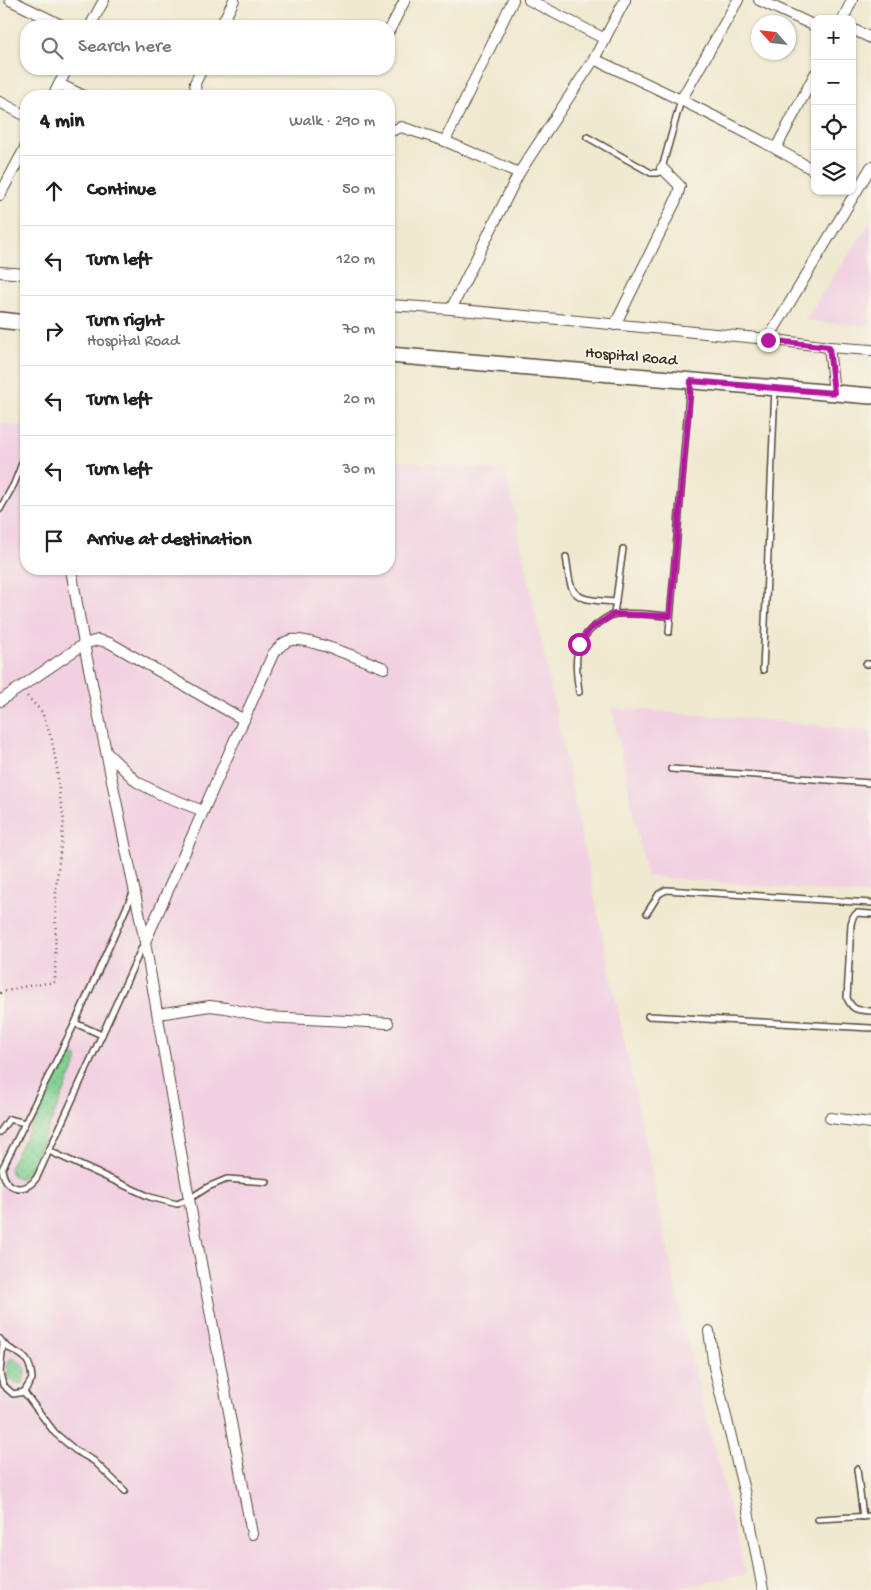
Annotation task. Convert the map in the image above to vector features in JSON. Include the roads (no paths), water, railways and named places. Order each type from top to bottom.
[{"type":"main road","points":[[0,320],[20,322]]},
{"type":"main road","name":"Hospital Road","points":[[395,355],[871,396]]},
{"type":"street","points":[[10,0],[52,20]]},
{"type":"street","points":[[93,20],[104,0]]},
{"type":"street","points":[[225,20],[234,0]]},
{"type":"street","points":[[395,20],[405,0]]},
{"type":"street","points":[[446,141],[513,0]]},
{"type":"street","points":[[529,0],[605,39]]},
{"type":"street","points":[[451,309],[519,173],[594,59],[625,0]]},
{"type":"street","points":[[681,100],[738,0]]},
{"type":"street","points":[[759,0],[811,24]]},
{"type":"street","points":[[845,15],[852,0]]},
{"type":"street","points":[[856,31],[871,38]]},
{"type":"street","points":[[594,59],[776,148],[811,170]]},
{"type":"street","points":[[56,90],[64,75]]},
{"type":"street","points":[[196,90],[195,83],[199,75]]},
{"type":"street","points":[[776,148],[811,82]]},
{"type":"street","points":[[59,84],[72,90]]},
{"type":"street","points":[[0,102],[20,113]]},
{"type":"street","points":[[395,130],[401,127],[446,141],[519,173]]},
{"type":"street","points":[[0,195],[20,157]]},
{"type":"street","points":[[856,188],[871,167]]},
{"type":"street","points":[[615,325],[676,200],[680,186],[662,168]]},
{"type":"street","points":[[768,340],[851,195]]},
{"type":"street","points":[[0,272],[20,274]]},
{"type":"street","points":[[395,305],[451,309],[871,350]]},
{"type":"street","points":[[829,347],[834,393]]},
{"type":"street","points":[[72,575],[84,644],[145,942],[189,1199],[252,1534]]},
{"type":"street","points":[[0,701],[84,644],[98,640],[110,643],[244,720]]},
{"type":"street","points":[[145,942],[273,654],[281,645],[291,640],[306,641],[384,668]]},
{"type":"street","points":[[106,753],[138,782],[160,794],[203,811]]},
{"type":"street","points":[[158,1014],[210,1006],[266,1017],[388,1023]]},
{"type":"street","points":[[830,1118],[871,1122]]},
{"type":"street","points":[[709,1331],[714,1367],[745,1495],[762,1590]]},
{"type":"lane","points":[[587,136],[651,173],[658,173],[662,168],[681,100]]},
{"type":"lane","points":[[669,632],[691,381]]},
{"type":"lane","points":[[763,670],[775,388]]},
{"type":"lane","points":[[0,509],[20,468]]},
{"type":"lane","points":[[614,614],[623,549]]},
{"type":"lane","points":[[566,556],[572,589],[577,595],[583,598],[616,602]]},
{"type":"lane","points":[[579,692],[576,671],[579,644],[590,629],[614,614],[670,616]]},
{"type":"lane","points":[[671,769],[871,783]]},
{"type":"lane","points":[[647,913],[659,894],[666,890],[871,902]]},
{"type":"lane","points":[[134,891],[75,1023],[1,1171],[4,1179],[9,1184],[18,1188],[28,1187],[32,1185],[37,1177],[145,942]]},
{"type":"lane","points":[[871,914],[857,913],[853,917],[851,924],[847,998],[851,1006],[858,1010],[871,1011]]},
{"type":"lane","points":[[648,1016],[871,1028]]},
{"type":"lane","points":[[75,1023],[102,1035]]},
{"type":"lane","points":[[0,1132],[9,1119],[25,1123]]},
{"type":"lane","points":[[49,1151],[150,1196],[177,1204],[208,1187],[227,1180],[268,1182]]},
{"type":"lane","points":[[1,1341],[19,1352],[29,1362],[32,1379],[24,1392],[14,1394],[3,1385],[0,1373],[1,1341]]},
{"type":"lane","points":[[24,1392],[55,1433],[75,1450],[94,1460],[125,1491]]},
{"type":"lane","points":[[857,1469],[863,1517]]},
{"type":"lane","points":[[818,1519],[871,1516]]}]
